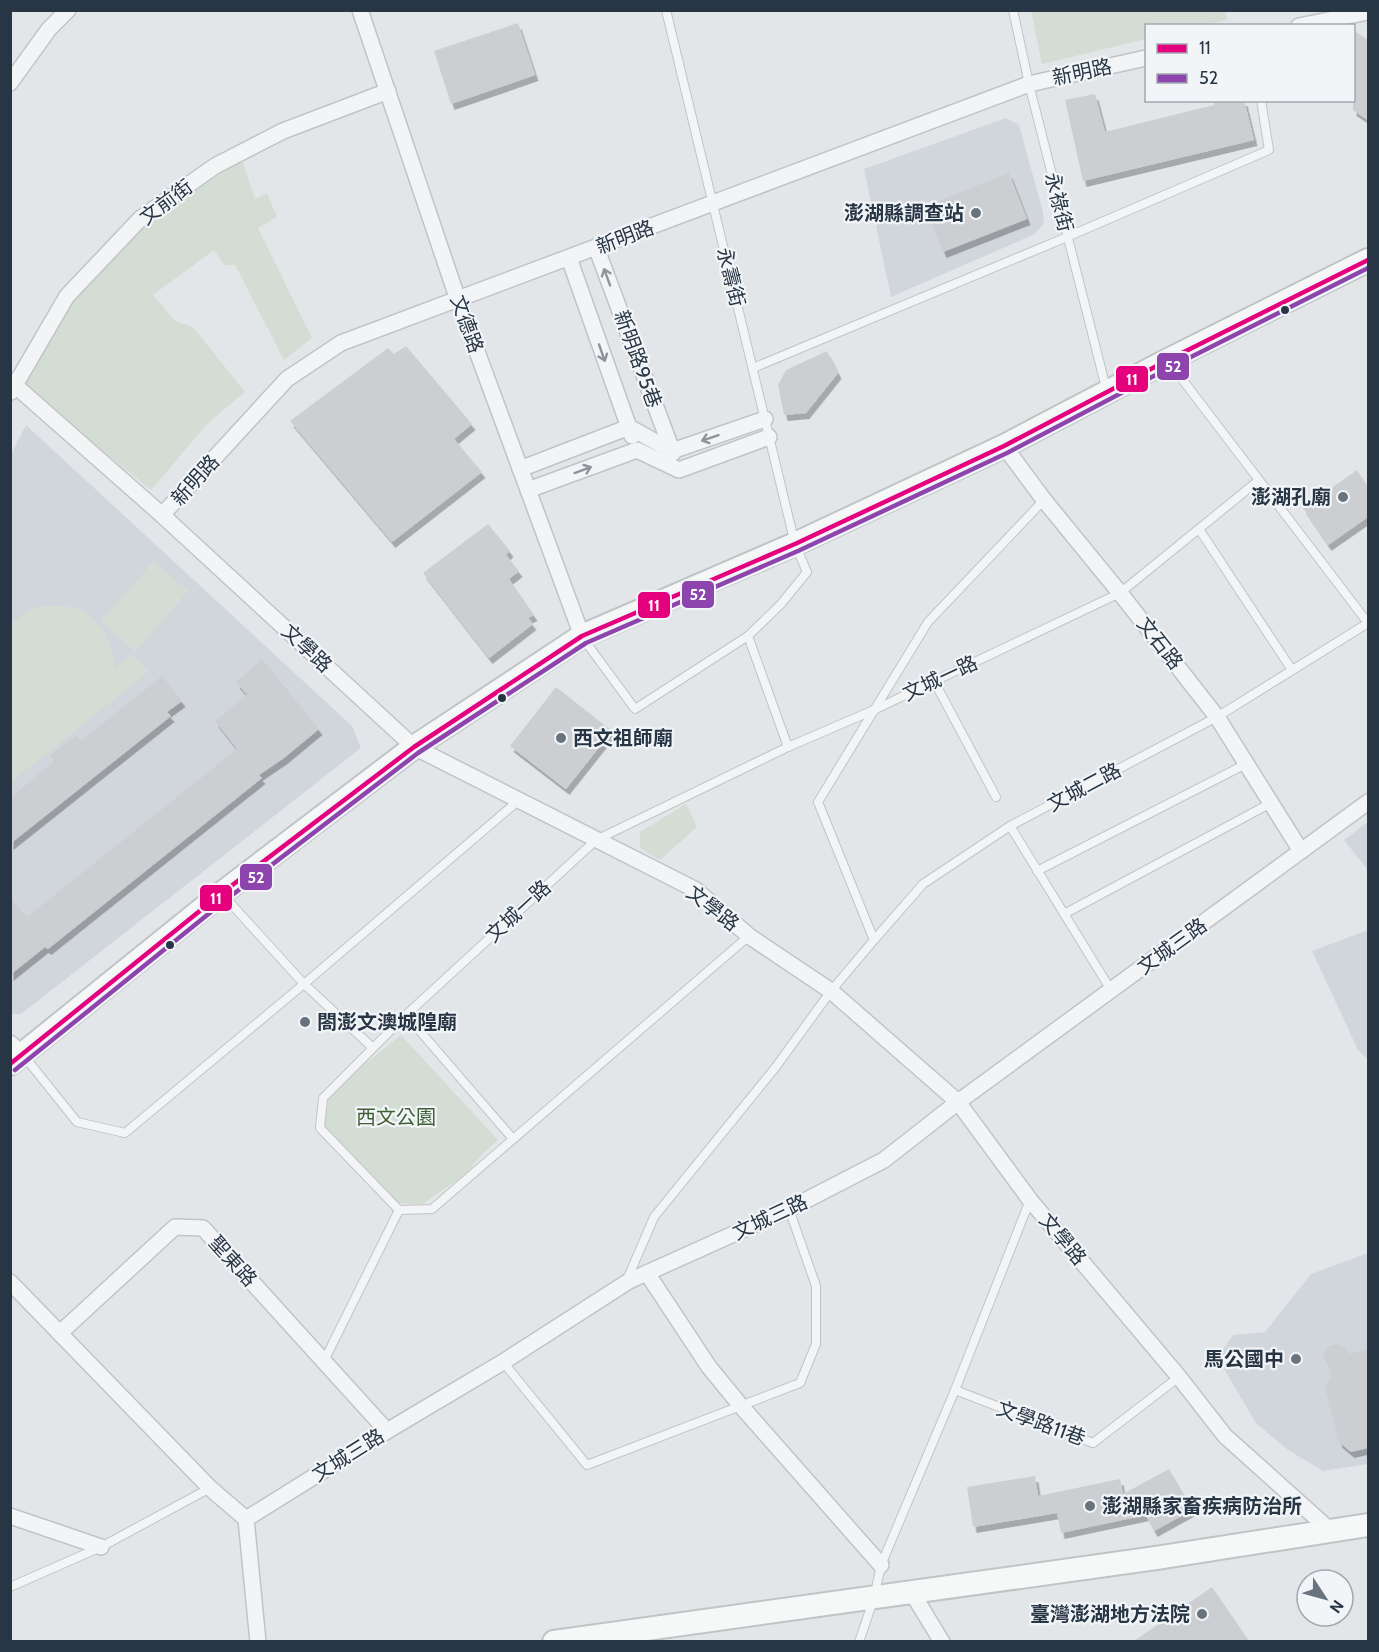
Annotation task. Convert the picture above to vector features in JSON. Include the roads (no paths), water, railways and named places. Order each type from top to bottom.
[{"type":"main road","points":[[15,1054],[414,747],[582,636],[795,544],[1004,446],[1168,360],[1368,260]]},
{"type":"main road","points":[[554,1641],[1156,1558],[1368,1525]]},
{"type":"street","points":[[10,83],[49,29],[68,10]]},
{"type":"street","name":"文德路","points":[[360,10],[458,300],[582,636]]},
{"type":"street","points":[[1309,24],[1368,12]]},
{"type":"street","name":"新明路","points":[[162,515],[287,379],[341,344],[1029,84],[1145,58]]},
{"type":"street","name":"文前街","points":[[12,387],[68,296],[141,218],[215,166],[283,131],[388,91]]},
{"type":"street","name":"新明路95巷","points":[[596,248],[679,470]]},
{"type":"street","points":[[569,258],[637,450],[679,470],[769,437]]},
{"type":"street","name":"文學路","points":[[12,387],[162,515],[414,747],[696,890],[748,936],[831,991],[958,1102],[1030,1200],[1179,1377],[1225,1436],[1332,1532]]},
{"type":"street","points":[[629,427],[672,451],[765,419]]},
{"type":"street","points":[[520,469],[629,427]]},
{"type":"street","name":"文石路","points":[[1004,446],[1044,500],[1120,592],[1217,717],[1301,851]]},
{"type":"street","points":[[528,490],[637,450]]},
{"type":"street","name":"文城三路","points":[[246,1519],[503,1362],[624,1284],[789,1209],[884,1160],[958,1102],[1368,802]]},
{"type":"street","name":"聖東路","points":[[60,1333],[175,1227],[203,1228],[387,1431]]},
{"type":"street","points":[[647,1273],[709,1367],[881,1565]]},
{"type":"street","points":[[10,1282],[210,1488],[246,1519],[258,1641]]},
{"type":"street","points":[[10,1516],[102,1546]]},
{"type":"street","points":[[911,1591],[942,1641]]},
{"type":"lane","name":"永壽街","points":[[666,10],[795,544],[807,572],[781,604],[748,636]]},
{"type":"lane","name":"永祿街","points":[[1013,10],[1029,84],[1107,393]]},
{"type":"lane","points":[[753,368],[1269,150],[1261,102]]},
{"type":"lane","points":[[1168,360],[1368,623]]},
{"type":"lane","name":"文城一路","points":[[399,1210],[320,1128],[323,1098],[406,1015],[596,840],[788,747],[876,709],[1120,592],[1259,480]]},
{"type":"lane","points":[[874,940],[818,802],[928,622],[1044,500]]},
{"type":"lane","points":[[1199,529],[1292,670]]},
{"type":"lane","name":"文城二路","points":[[624,1284],[654,1217],[775,1068],[831,991],[923,884],[1010,826],[1217,717],[1368,623]]},
{"type":"lane","points":[[582,636],[635,709],[748,636],[788,747]]},
{"type":"lane","points":[[934,681],[996,797]]},
{"type":"lane","points":[[1037,871],[1246,764]]},
{"type":"lane","points":[[15,1054],[77,1122],[125,1133],[519,800]]},
{"type":"lane","points":[[1064,914],[1271,803]]},
{"type":"lane","points":[[1010,826],[1111,990]]},
{"type":"lane","points":[[222,893],[304,984],[373,1048]]},
{"type":"lane","points":[[324,1361],[399,1210],[432,1209],[748,936]]},
{"type":"lane","points":[[406,1015],[513,1139]]},
{"type":"lane","points":[[859,1641],[874,1598],[881,1565],[955,1390],[1030,1200]]},
{"type":"lane","points":[[503,1362],[587,1465],[800,1383],[816,1344],[816,1286],[789,1209]]},
{"type":"lane","name":"文學路11巷","points":[[955,1390],[1093,1443],[1179,1377]]},
{"type":"lane","points":[[10,1587],[102,1546],[210,1488]]},
{"type":"place","name":"澎湖縣調查站","points":[[976,213]]},
{"type":"place","name":"澎湖孔廟","points":[[1343,497]]},
{"type":"place","name":"西文祖師廟","points":[[561,738]]},
{"type":"place","name":"閤澎文澳城隍廟","points":[[305,1022]]},
{"type":"place","name":"馬公國中","points":[[1296,1359]]},
{"type":"place","name":"澎湖縣家畜疾病防治所","points":[[1090,1506]]},
{"type":"place","name":"臺灣澎湖地方法院","points":[[1202,1614]]},
{"type":"park label","name":"西文公園","points":[[396,1117]]}]
